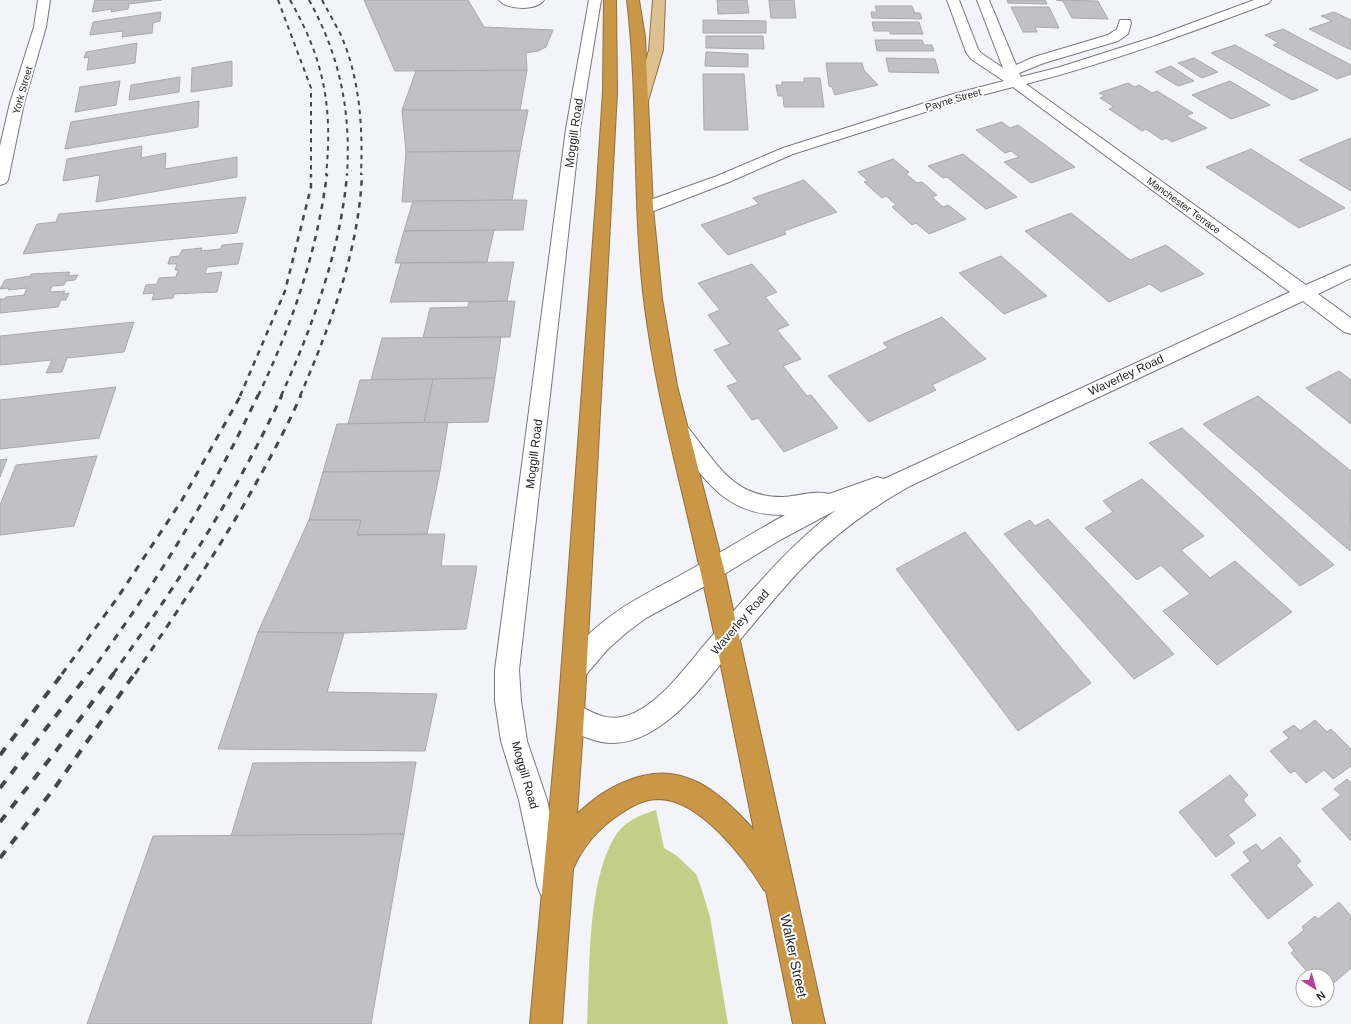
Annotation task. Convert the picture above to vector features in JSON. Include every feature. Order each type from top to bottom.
[{"type":"highway","name":"Moggill Road","points":[[546,1024],[571,715],[605,184],[610,92],[610,0]]},
{"type":"highway","points":[[633,0],[638,37],[645,208],[653,299],[667,386],[712,569],[780,889]]},
{"type":"highway","points":[[556,892],[564,856],[574,838],[601,811],[632,791],[652,786],[678,788],[692,793],[715,810],[766,866],[780,889]]},
{"type":"highway","name":"Walker Street","points":[[780,889],[809,1024]]},
{"type":"main road","points":[[641,102],[656,50],[659,0]]},
{"type":"street","name":"York Street","points":[[0,180],[17,104],[40,26],[44,0]]},
{"type":"street","points":[[505,0],[523,4],[534,3],[538,0]]},
{"type":"street","name":"Moggill Road","points":[[556,892],[534,808],[514,741],[508,701],[507,670],[574,129],[585,53],[595,0]]},
{"type":"street","name":"Manchester Terrace","points":[[954,0],[971,49],[976,56],[1014,77],[1304,293],[1351,326]]},
{"type":"street","points":[[983,0],[1014,77]]},
{"type":"street","name":"Payne Street","points":[[645,208],[724,178],[783,153],[886,119],[967,95],[1014,77],[1065,70],[1159,40],[1265,0]]},
{"type":"street","name":"Payne Street","points":[[1014,77],[1039,60],[1113,38],[1123,31],[1125,23]]},
{"type":"street","name":"Waverley Road","points":[[571,715],[585,725],[601,730],[620,730],[646,720],[662,709],[680,692],[783,572],[819,538],[869,499],[902,480],[1351,271]]},
{"type":"street","points":[[678,430],[723,486],[745,500],[762,504],[787,506],[841,498]]},
{"type":"street","name":"Waverley Road","points":[[574,670],[596,644],[646,604],[712,569],[729,557],[841,498],[874,486],[902,480]]},
{"type":"green space","points":[[656,810],[664,848],[677,856],[696,874],[701,887],[710,917],[728,1024],[587,1024],[594,903],[605,857],[614,838],[627,823],[644,814]]},
{"type":"building","points":[[95,0],[162,0],[129,4],[128,9],[111,12],[112,9],[92,12]]},
{"type":"building","points":[[364,0],[468,0],[484,27],[553,30],[546,47],[538,51],[526,53],[527,70],[395,71]]},
{"type":"building","points":[[717,0],[747,0],[749,13],[718,14]]},
{"type":"building","points":[[769,0],[794,0],[796,18],[771,18]]},
{"type":"building","points":[[1007,0],[1045,0],[1047,4],[1008,3]]},
{"type":"building","points":[[1056,0],[1098,1],[1108,19],[1072,18],[1063,1]]},
{"type":"building","points":[[875,6],[912,6],[915,13],[920,13],[922,19],[872,18],[871,12],[877,12]]},
{"type":"building","points":[[1011,7],[1049,7],[1059,28],[1035,27],[1037,32],[1023,32]]},
{"type":"building","points":[[161,12],[160,21],[153,23],[152,33],[122,37],[123,31],[90,35],[93,22]]},
{"type":"building","points":[[1334,12],[1351,20],[1351,50],[1309,29],[1332,21],[1321,16]]},
{"type":"building","points":[[703,20],[766,21],[766,33],[703,33]]},
{"type":"building","points":[[872,22],[919,22],[923,34],[890,34],[890,31],[874,31]]},
{"type":"building","points":[[1283,29],[1351,65],[1351,74],[1337,79],[1273,45],[1279,43],[1265,35]]},
{"type":"building","points":[[706,36],[763,36],[764,49],[706,48]]},
{"type":"building","points":[[875,40],[922,40],[924,45],[932,45],[934,51],[877,51]]},
{"type":"building","points":[[137,43],[135,63],[87,70],[89,57],[84,58],[86,52]]},
{"type":"building","points":[[1235,45],[1318,90],[1292,100],[1211,53]]},
{"type":"building","points":[[706,52],[748,54],[748,67],[705,66]]},
{"type":"building","points":[[886,58],[935,59],[939,73],[889,72]]},
{"type":"building","points":[[1194,58],[1218,72],[1202,78],[1178,63]]},
{"type":"building","points":[[232,61],[232,86],[191,92],[192,68]]},
{"type":"building","points":[[826,63],[862,63],[864,70],[878,85],[835,95],[832,87],[829,86]]},
{"type":"building","points":[[1171,66],[1194,81],[1178,86],[1155,72]]},
{"type":"building","points":[[527,70],[520,110],[402,110],[416,71]]},
{"type":"building","points":[[703,74],[744,74],[748,130],[704,130]]},
{"type":"building","points":[[180,77],[179,92],[129,100],[131,85]]},
{"type":"building","points":[[804,78],[820,78],[824,107],[784,107],[783,96],[778,96],[776,85],[782,85],[782,82],[804,82]]},
{"type":"building","points":[[120,81],[116,105],[75,112],[80,87]]},
{"type":"building","points":[[1230,81],[1270,105],[1231,119],[1192,95]]},
{"type":"building","points":[[1128,83],[1135,87],[1139,85],[1152,93],[1157,91],[1193,113],[1186,116],[1207,128],[1172,142],[1166,138],[1162,140],[1146,129],[1142,131],[1109,109],[1114,107],[1100,98],[1105,96],[1099,93]]},
{"type":"building","points":[[199,101],[198,127],[65,149],[71,122]]},
{"type":"building","points":[[402,110],[528,110],[520,151],[406,152]]},
{"type":"building","points":[[1002,122],[1010,128],[1018,125],[1075,167],[1031,183],[1004,162],[1019,157],[1011,151],[1005,153],[976,130]]},
{"type":"building","points":[[1351,138],[1351,191],[1299,160]]},
{"type":"building","points":[[142,146],[141,158],[166,153],[165,169],[237,157],[237,177],[96,202],[100,175],[63,181],[67,159]]},
{"type":"building","points":[[1251,149],[1345,208],[1299,228],[1206,167]]},
{"type":"building","points":[[520,151],[512,200],[402,202],[406,152]]},
{"type":"building","points":[[963,154],[1017,197],[986,209],[947,177],[943,178],[928,166]]},
{"type":"building","points":[[893,159],[909,172],[906,174],[917,183],[922,182],[937,195],[932,197],[943,207],[948,205],[966,219],[929,234],[916,223],[912,225],[892,207],[896,205],[886,196],[882,198],[864,182],[868,181],[858,172]]},
{"type":"building","points":[[804,180],[837,212],[784,231],[786,234],[728,255],[701,225],[759,204],[753,198]]},
{"type":"building","points":[[246,197],[237,233],[23,254],[37,224],[56,222],[59,214]]},
{"type":"building","points":[[527,200],[523,230],[404,231],[413,201]]},
{"type":"building","points":[[1071,213],[1130,260],[1166,245],[1204,274],[1161,292],[1150,284],[1109,302],[1025,231]]},
{"type":"building","points":[[494,230],[487,262],[395,263],[404,231]]},
{"type":"building","points":[[243,243],[238,264],[207,267],[205,274],[222,272],[217,292],[174,294],[173,298],[152,300],[154,293],[143,294],[146,285],[157,284],[159,278],[176,277],[178,270],[175,270],[177,264],[168,264],[170,257],[179,256],[182,250],[202,248],[201,251],[221,249],[222,245]]},
{"type":"building","points":[[1001,256],[1047,296],[1004,314],[959,273]]},
{"type":"building","points":[[514,262],[507,301],[390,302],[401,263]]},
{"type":"building","points":[[752,264],[777,292],[765,297],[789,325],[777,330],[801,359],[783,366],[807,396],[811,395],[838,428],[784,452],[758,418],[752,420],[727,386],[738,382],[714,350],[730,344],[708,315],[720,310],[698,283]]},
{"type":"building","points":[[70,272],[68,276],[78,275],[75,280],[66,281],[64,285],[52,286],[50,292],[65,291],[63,294],[69,293],[66,300],[61,300],[58,307],[0,313],[0,299],[24,295],[27,288],[8,290],[9,288],[0,289],[5,280],[31,276],[31,274]]},
{"type":"building","points":[[515,301],[510,337],[423,338],[430,308],[468,307],[469,302]]},
{"type":"building","points":[[942,317],[986,359],[932,385],[936,390],[869,422],[828,376],[888,348],[883,343]]},
{"type":"building","points":[[134,322],[124,352],[67,358],[62,372],[46,373],[52,360],[0,365],[0,336]]},
{"type":"building","points":[[501,337],[495,378],[371,380],[382,338]]},
{"type":"building","points":[[1339,371],[1351,380],[1351,424],[1306,388]]},
{"type":"building","points":[[495,378],[488,422],[424,423],[433,379]]},
{"type":"building","points":[[433,379],[424,423],[348,424],[360,380]]},
{"type":"building","points":[[116,387],[99,438],[0,449],[0,400]]},
{"type":"building","points":[[1258,396],[1351,471],[1350,551],[1203,424]]},
{"type":"building","points":[[448,422],[440,471],[323,472],[337,424]]},
{"type":"building","points":[[1182,428],[1334,565],[1300,586],[1149,443]]},
{"type":"building","points":[[97,456],[74,526],[0,535],[0,505],[16,465]]},
{"type":"building","points":[[7,459],[0,477],[0,460]]},
{"type":"building","points":[[440,471],[427,534],[357,535],[361,520],[309,520],[323,472]]},
{"type":"building","points":[[1142,479],[1204,536],[1181,550],[1210,578],[1235,561],[1292,612],[1217,665],[1163,611],[1190,594],[1161,565],[1137,580],[1085,528],[1113,512],[1103,501]]},
{"type":"building","points":[[1048,519],[1174,654],[1134,679],[1004,534],[1030,520],[1035,526]]},
{"type":"building","points":[[309,520],[361,520],[357,535],[445,534],[441,566],[477,566],[466,629],[344,633],[258,632]]},
{"type":"building","points":[[965,532],[1091,683],[1018,731],[896,569]]},
{"type":"building","points":[[258,632],[344,633],[327,692],[437,694],[425,751],[218,749]]},
{"type":"building","points":[[1315,720],[1327,732],[1331,729],[1351,749],[1351,766],[1333,779],[1324,770],[1306,783],[1295,771],[1290,773],[1270,751],[1289,738],[1283,732],[1294,725],[1300,731]]},
{"type":"building","points":[[416,762],[404,834],[231,836],[253,763]]},
{"type":"building","points":[[1230,775],[1248,795],[1243,800],[1256,815],[1228,835],[1235,843],[1216,857],[1179,812]]},
{"type":"building","points":[[1347,779],[1351,783],[1351,841],[1322,809],[1341,795],[1334,789]]},
{"type":"building","points":[[404,834],[371,1024],[87,1024],[153,836]]},
{"type":"building","points":[[1280,837],[1301,861],[1296,865],[1313,885],[1268,919],[1231,875],[1250,861],[1243,852],[1256,844],[1262,851]]},
{"type":"building","points":[[1339,902],[1351,916],[1351,968],[1335,982],[1335,968],[1304,968],[1291,953],[1294,950],[1288,943],[1304,930],[1302,927],[1315,916],[1318,919]]},
{"type":"railway","points":[[240,396],[285,291],[311,187],[311,88],[278,0]]},
{"type":"railway","points":[[290,0],[311,43],[323,84],[327,106],[328,128],[326,175]]},
{"type":"railway","points":[[309,0],[329,42],[341,84],[347,129],[347,175]]},
{"type":"railway","points":[[322,0],[340,33],[352,67],[361,121],[361,175]]},
{"type":"railway","points":[[258,396],[282,342],[302,288],[317,232],[327,174]]},
{"type":"railway","points":[[281,396],[304,343],[332,259],[339,231],[347,174]]},
{"type":"railway","points":[[300,396],[322,343],[349,260],[360,203],[362,174]]},
{"type":"railway","points":[[62,674],[118,597],[182,500],[241,395]]},
{"type":"railway","points":[[89,674],[113,641],[181,539],[221,468],[258,395]]},
{"type":"railway","points":[[113,674],[160,607],[204,538],[245,468],[282,395]]},
{"type":"railway","points":[[135,674],[190,592],[242,508],[280,438],[301,395]]},
{"type":"railway","points":[[0,755],[63,673]]},
{"type":"railway","points":[[0,788],[89,673]]},
{"type":"railway","points":[[0,822],[56,751],[114,673]]},
{"type":"railway","points":[[0,858],[56,786],[135,673]]}]
